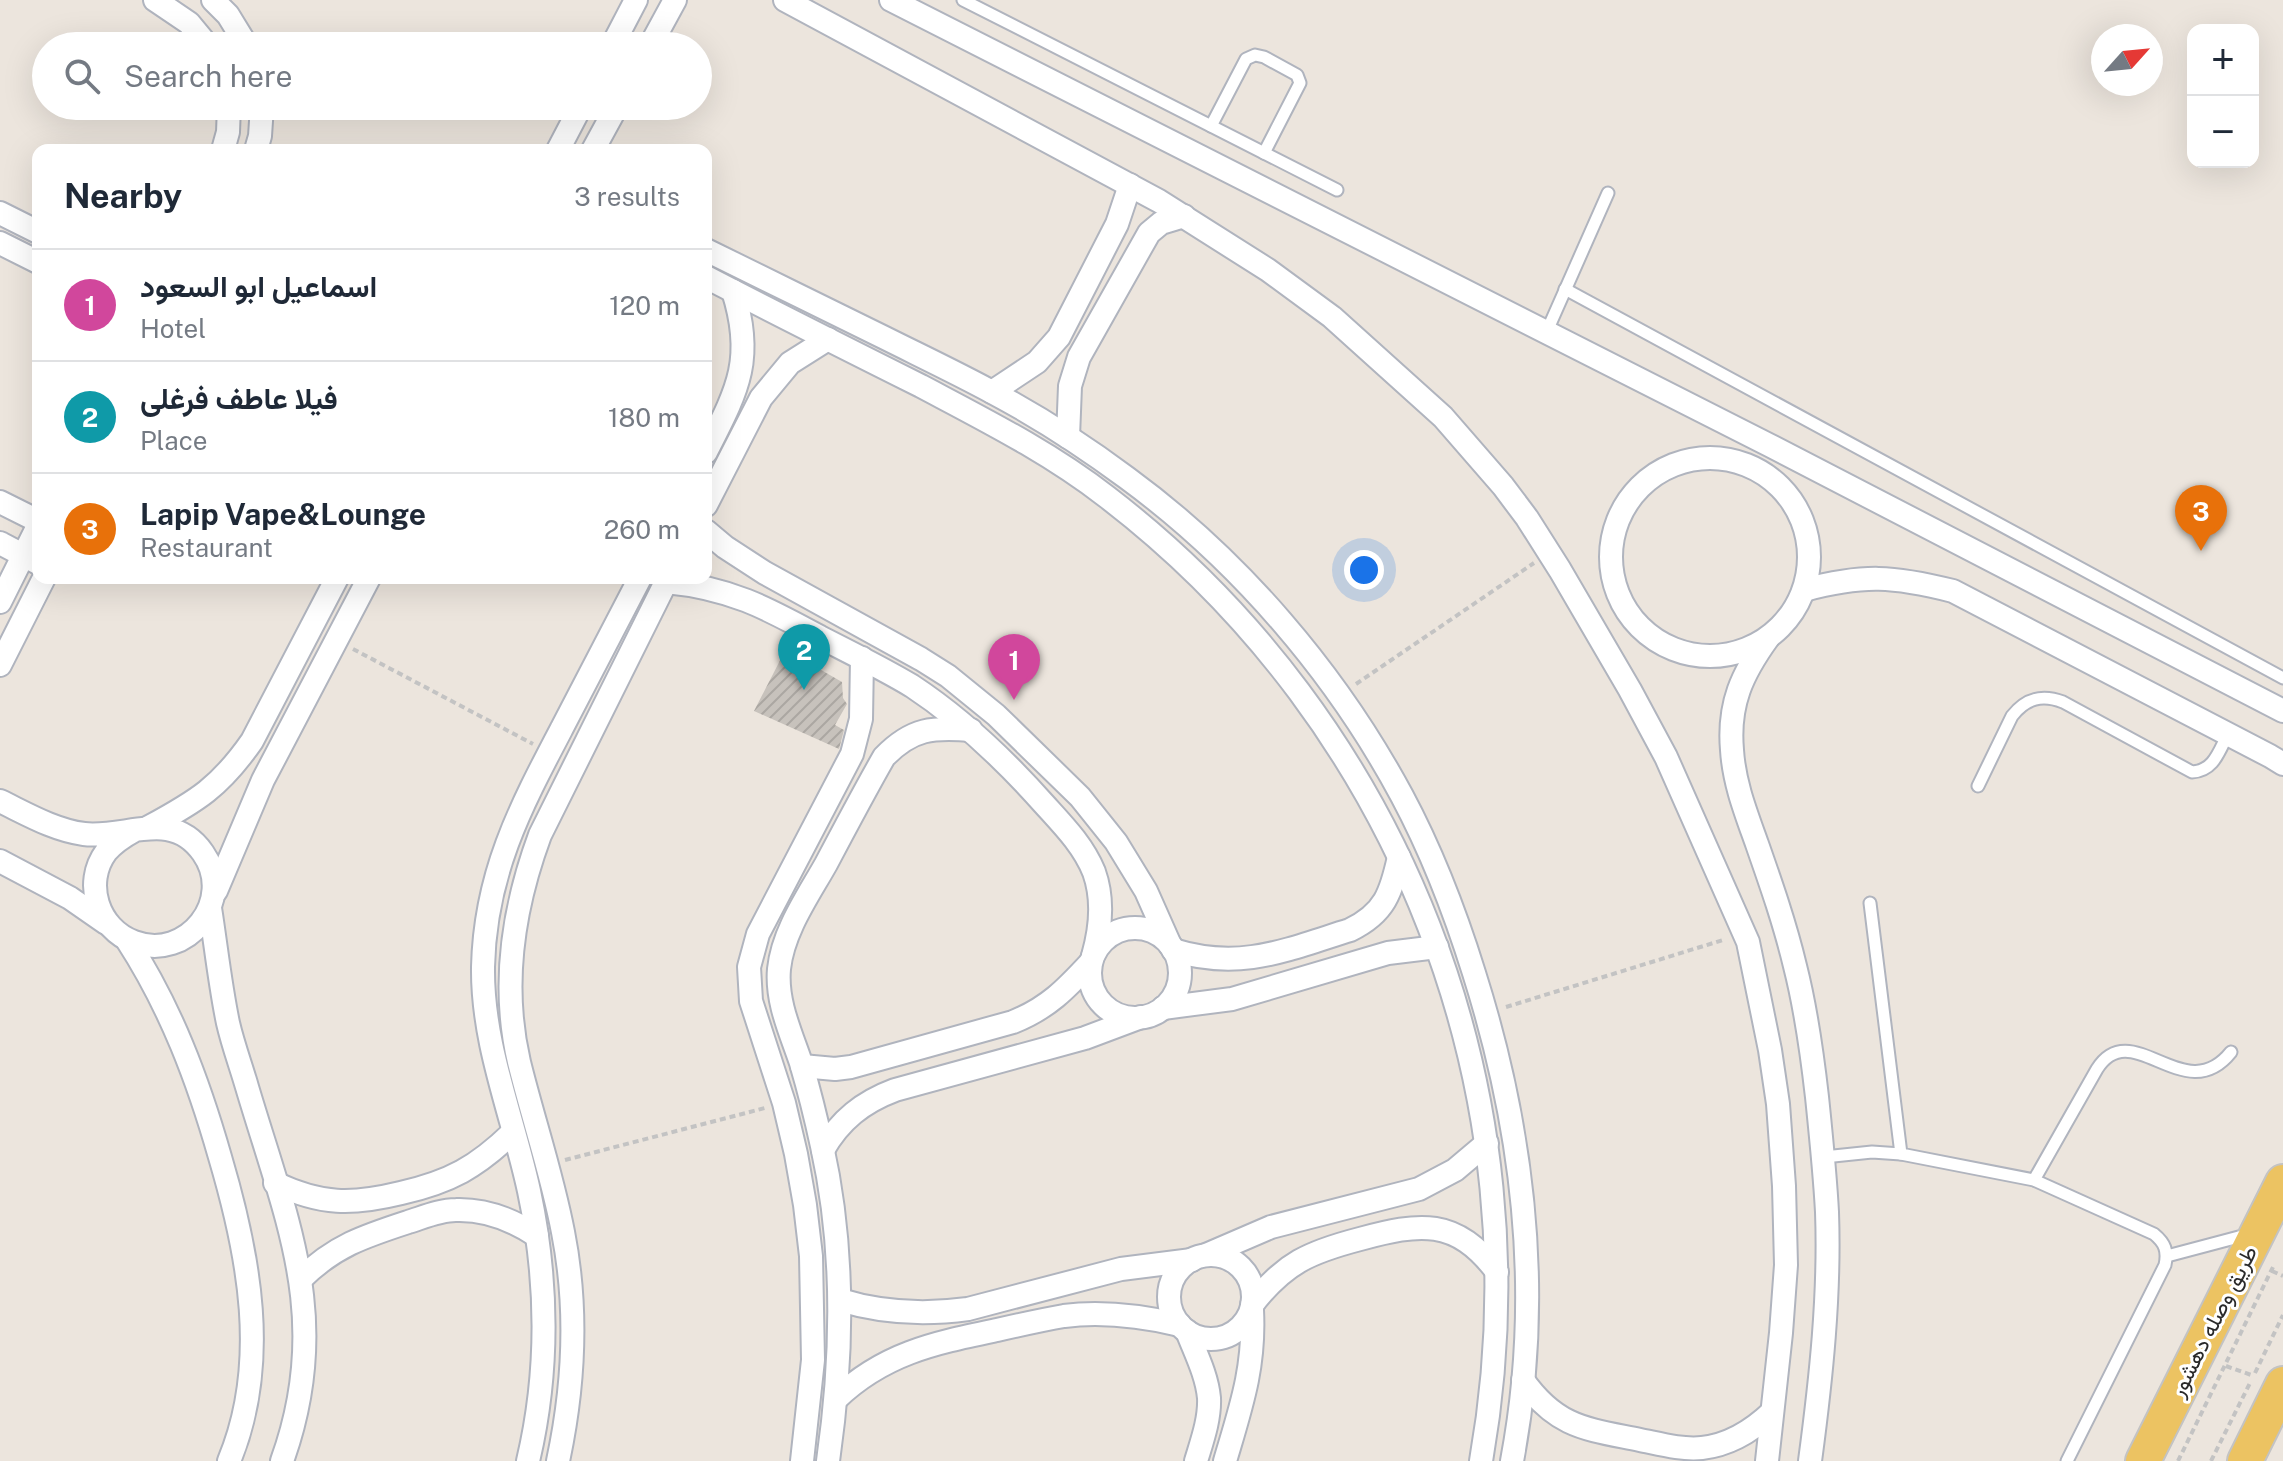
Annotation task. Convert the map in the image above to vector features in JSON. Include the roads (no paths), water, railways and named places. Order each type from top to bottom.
[{"type":"main road","name":"طريق وصله دهشور","points":[[2143,1461],[2268,1246],[2283,1182]]},
{"type":"main road","points":[[2245,1461],[2269,1380]]},
{"type":"street","points":[[155,0],[189,23],[196,32]]},
{"type":"street","points":[[213,0],[228,15],[238,32]]},
{"type":"street","points":[[619,32],[636,0]]},
{"type":"street","points":[[658,32],[675,0]]},
{"type":"street","points":[[785,0],[1130,185],[1268,270],[1332,317],[1443,417],[1503,486],[1549,553],[1666,757],[1745,934],[1761,996],[1778,1104],[1786,1265],[1767,1461]]},
{"type":"street","points":[[891,0],[1547,331],[2283,711]]},
{"type":"street","points":[[224,144],[228,120]]},
{"type":"street","points":[[257,144],[261,120]]},
{"type":"street","points":[[561,144],[574,120]]},
{"type":"street","points":[[599,144],[611,120]]},
{"type":"street","points":[[992,392],[1037,362],[1059,337],[1117,224],[1130,185]]},
{"type":"street","points":[[0,213],[32,229]]},
{"type":"street","points":[[1068,437],[1070,386],[1079,357],[1149,233],[1161,223],[1184,216]]},
{"type":"street","points":[[0,243],[32,259]]},
{"type":"street","points":[[712,253],[992,392],[1068,437],[1130,480],[1199,538],[1242,580],[1293,636],[1339,696],[1394,782],[1428,848],[1450,902],[1487,1013],[1512,1116],[1524,1208],[1528,1274],[1523,1380],[1512,1461]]},
{"type":"street","points":[[712,280],[1020,437],[1106,496],[1186,563],[1258,639],[1299,690],[1350,765],[1399,857],[1437,947],[1467,1044],[1487,1143],[1497,1272],[1496,1334],[1481,1461]]},
{"type":"street","points":[[712,440],[734,396],[744,354],[743,332],[733,291]]},
{"type":"street","points":[[712,493],[761,398],[790,363],[828,339]]},
{"type":"street","points":[[1760,470],[1769,445]]},
{"type":"street","points":[[1697,458],[1721,458],[1744,463],[1760,470],[1786,493],[1804,522],[1810,556],[1804,590],[1783,625],[1768,638],[1744,651],[1716,656],[1688,653],[1662,643],[1640,626],[1624,606],[1614,581],[1611,557],[1614,534],[1622,511],[1635,491],[1653,475],[1674,464],[1697,458]]},
{"type":"street","points":[[0,502],[32,521]]},
{"type":"street","points":[[712,536],[755,567],[948,676],[996,715],[1080,797],[1116,842],[1146,891],[1172,947],[1179,965],[1179,981],[1173,996],[1163,1008]]},
{"type":"street","points":[[0,543],[31,559],[0,602]]},
{"type":"street","points":[[1804,590],[1867,578],[1899,579],[1953,591],[2283,764]]},
{"type":"street","points":[[0,665],[41,584]]},
{"type":"street","points":[[109,925],[99,909],[95,890],[97,871],[105,853],[118,839],[192,804],[236,765],[252,741],[334,584]]},
{"type":"street","points":[[127,940],[151,946],[176,943],[202,923],[263,780],[366,584]]},
{"type":"street","points":[[528,1461],[540,1397],[544,1300],[529,1189],[487,1030],[483,984],[485,937],[492,891],[517,816],[637,584]]},
{"type":"street","points":[[558,1461],[571,1382],[573,1332],[570,1282],[563,1232],[518,1059],[512,1022],[512,946],[517,908],[540,835],[665,584]]},
{"type":"street","points":[[689,584],[741,597],[862,658],[911,686],[971,730],[1007,763],[1075,839],[1095,875],[1101,916],[1090,976],[1093,990],[1101,1003],[1113,1012],[1126,1017],[1141,1017]]},
{"type":"street","points":[[1592,624],[1624,606]]},
{"type":"street","points":[[1768,638],[1750,663],[1737,690],[1732,720],[1732,751],[1743,807],[1783,920],[1798,979],[1812,1053],[1824,1157],[1827,1216],[1823,1342],[1810,1461]]},
{"type":"street","points":[[802,1461],[813,1360],[811,1256],[805,1205],[784,1103],[751,1001],[749,967],[758,934],[852,754],[861,719],[862,658]]},
{"type":"street","points":[[828,1461],[836,1399],[840,1300],[831,1200],[823,1150],[802,1066],[782,1006],[779,970],[788,935],[884,757],[909,736],[924,730],[971,730]]},
{"type":"street","points":[[0,801],[60,829],[86,834],[164,828],[179,832],[192,840],[210,865],[228,1024],[290,1228],[301,1279],[306,1333],[304,1368],[300,1402],[282,1461]]},
{"type":"street","points":[[802,1066],[851,1067],[1013,1022],[1049,1004],[1092,959],[1109,935],[1121,930],[1148,930],[1172,947],[1220,959],[1251,958],[1350,930],[1364,924],[1385,902],[1392,888],[1399,857]]},
{"type":"street","points":[[0,861],[70,898],[127,940],[160,995],[183,1045],[217,1146],[243,1248],[251,1307],[250,1379],[244,1414],[229,1461]]},
{"type":"street","points":[[823,1150],[845,1119],[877,1097],[895,1090],[1085,1038],[1163,1008],[1232,999],[1388,953],[1437,947]]},
{"type":"street","points":[[275,1183],[321,1200],[367,1201],[432,1186],[454,1177],[495,1150],[513,1132]]},
{"type":"street","points":[[1196,1461],[1209,1398],[1184,1328],[1171,1308],[1169,1296],[1176,1273],[1199,1257],[1271,1227],[1419,1189],[1455,1170],[1487,1143]]},
{"type":"street","points":[[301,1279],[323,1258],[356,1239],[438,1212],[456,1210],[491,1214],[523,1226],[537,1236]]},
{"type":"street","points":[[836,1399],[859,1379],[891,1359],[916,1349],[1064,1316],[1134,1316],[1184,1328],[1205,1339],[1228,1336],[1246,1321],[1252,1307],[1277,1277],[1307,1256],[1399,1228],[1437,1229],[1455,1235],[1471,1244],[1497,1272]]},
{"type":"street","points":[[840,1300],[882,1310],[947,1312],[1121,1269],[1218,1255],[1240,1265],[1252,1286],[1250,1371],[1225,1461]]},
{"type":"street","points":[[1523,1380],[1535,1396],[1566,1421],[1584,1429],[1683,1448],[1703,1448],[1732,1440],[1758,1425],[1772,1412]]},
{"type":"lane","points":[[963,0],[1337,190]]},
{"type":"lane","points":[[1211,126],[1246,59],[1255,55],[1264,57],[1297,75],[1300,83],[1264,153]]},
{"type":"lane","points":[[1547,331],[1608,193]]},
{"type":"lane","points":[[1565,289],[2283,678]]},
{"type":"lane","points":[[1978,786],[2012,716],[2029,700],[2040,697],[2063,702],[2192,772],[2201,772],[2214,762],[2228,734]]},
{"type":"lane","points":[[1870,903],[1901,1154]]},
{"type":"lane","points":[[2034,1180],[2097,1069],[2113,1052],[2125,1050],[2197,1073],[2211,1070],[2231,1052]]},
{"type":"lane","points":[[1824,1157],[1872,1152],[1901,1154],[2034,1180],[2154,1234],[2166,1247],[2165,1265],[2067,1461]]},
{"type":"lane","points":[[2167,1256],[2268,1246]]},
{"type":"place","name":"Lapip Vape&Lounge","points":[[2201,551]]},
{"type":"place","name":"فيلا عاطف فرغلى","points":[[804,690]]},
{"type":"place","name":"اسماعيل ابو السعود","points":[[1014,700]]}]
